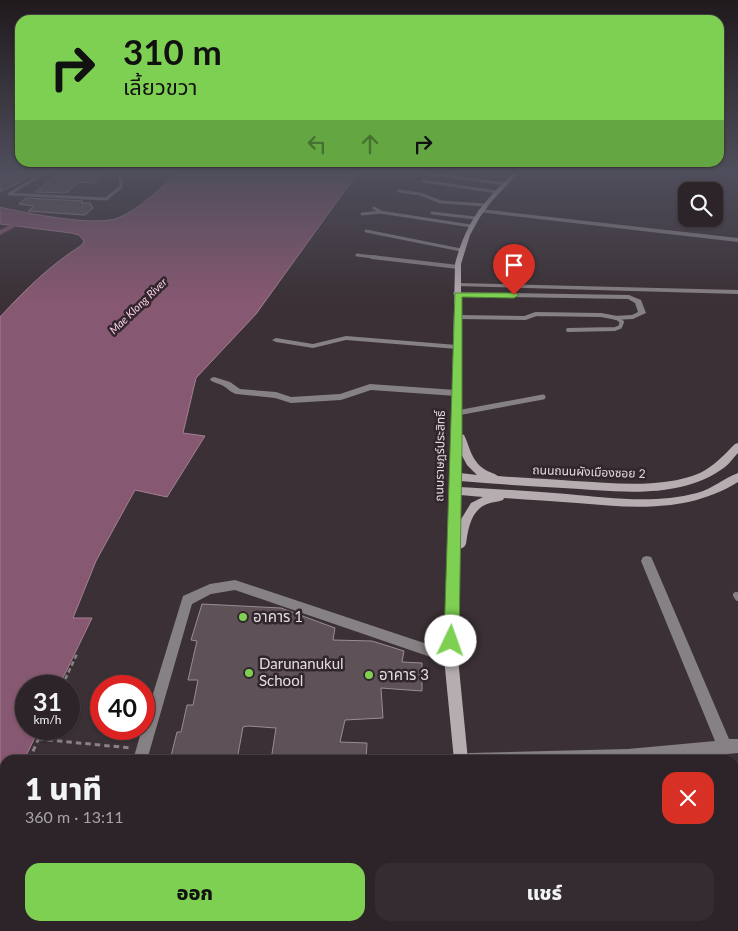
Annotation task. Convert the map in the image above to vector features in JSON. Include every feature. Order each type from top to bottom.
[{"type":"street","points":[[478,215],[738,240]]},
{"type":"street","name":"ถนนราษฎร์ประสิทธิ์","points":[[460,755],[450,658],[456,491],[458,267],[461,250],[478,215]]},
{"type":"street","points":[[458,290],[738,292]]},
{"type":"street","points":[[458,290],[629,298],[638,302],[642,313],[639,316],[617,318]]},
{"type":"street","points":[[276,340],[313,346],[346,338],[457,346]]},
{"type":"street","points":[[214,380],[227,384],[233,390],[239,392],[276,395],[291,400],[341,397],[370,387],[456,393]]},
{"type":"street","points":[[457,413],[465,455],[473,465],[484,475],[519,481]]},
{"type":"street","name":"ถนนถนนผังเมืองซอย 2","points":[[456,477],[657,487],[686,482],[711,472],[731,458],[738,446]]},
{"type":"street","name":"ถนนถนนผังเมืองซอย 2","points":[[456,491],[622,502],[666,502],[700,496],[727,485],[738,477]]},
{"type":"street","points":[[454,572],[466,516],[476,505],[485,500],[494,497],[520,495]]},
{"type":"street","points":[[640,755],[732,747],[647,561]]},
{"type":"street","points":[[142,754],[187,600],[210,589],[235,585],[450,658]]},
{"type":"lane","points":[[460,214],[478,215]]},
{"type":"lane","points":[[465,214],[478,215]]},
{"type":"lane","points":[[366,230],[461,250]]},
{"type":"lane","points":[[357,255],[458,267]]},
{"type":"lane","points":[[457,317],[526,318],[530,315],[601,315],[617,318],[622,322],[620,327],[614,329],[568,330]]},
{"type":"lane","points":[[457,413],[543,397]]},
{"type":"path","points":[[67,675],[77,654]]},
{"type":"path","points":[[31,755],[38,740]]},
{"type":"path","points":[[45,740],[142,754]]},
{"type":"water","name":"Mae Klong River","points":[[0,214],[35,214],[77,220],[108,220],[126,214],[328,214],[256,314],[196,378],[183,433],[205,436],[167,497],[135,490],[96,561],[73,618],[92,618],[64,675],[15,675],[15,740],[34,740],[26,755],[0,755],[0,317],[39,278],[82,245],[84,241],[79,235],[71,233],[0,224]]},
{"type":"building","points":[[202,604],[281,608],[335,628],[333,640],[372,641],[404,651],[402,662],[422,663],[422,691],[381,688],[383,718],[345,720],[340,742],[367,743],[366,755],[272,755],[276,728],[248,726],[243,727],[238,755],[171,755],[177,732],[181,732],[187,705],[193,705],[198,680],[188,680],[197,641],[191,640]]},
{"type":"waterway","points":[[0,233],[24,220]]},
{"type":"place","name":"อาคาร 1","points":[[243,617]]},
{"type":"place","name":"Darunanukul School","points":[[249,673]]},
{"type":"place","name":"อาคาร 3","points":[[369,675]]},
{"type":"route","points":[[451,641],[457,445],[458,294],[514,295]]}]
